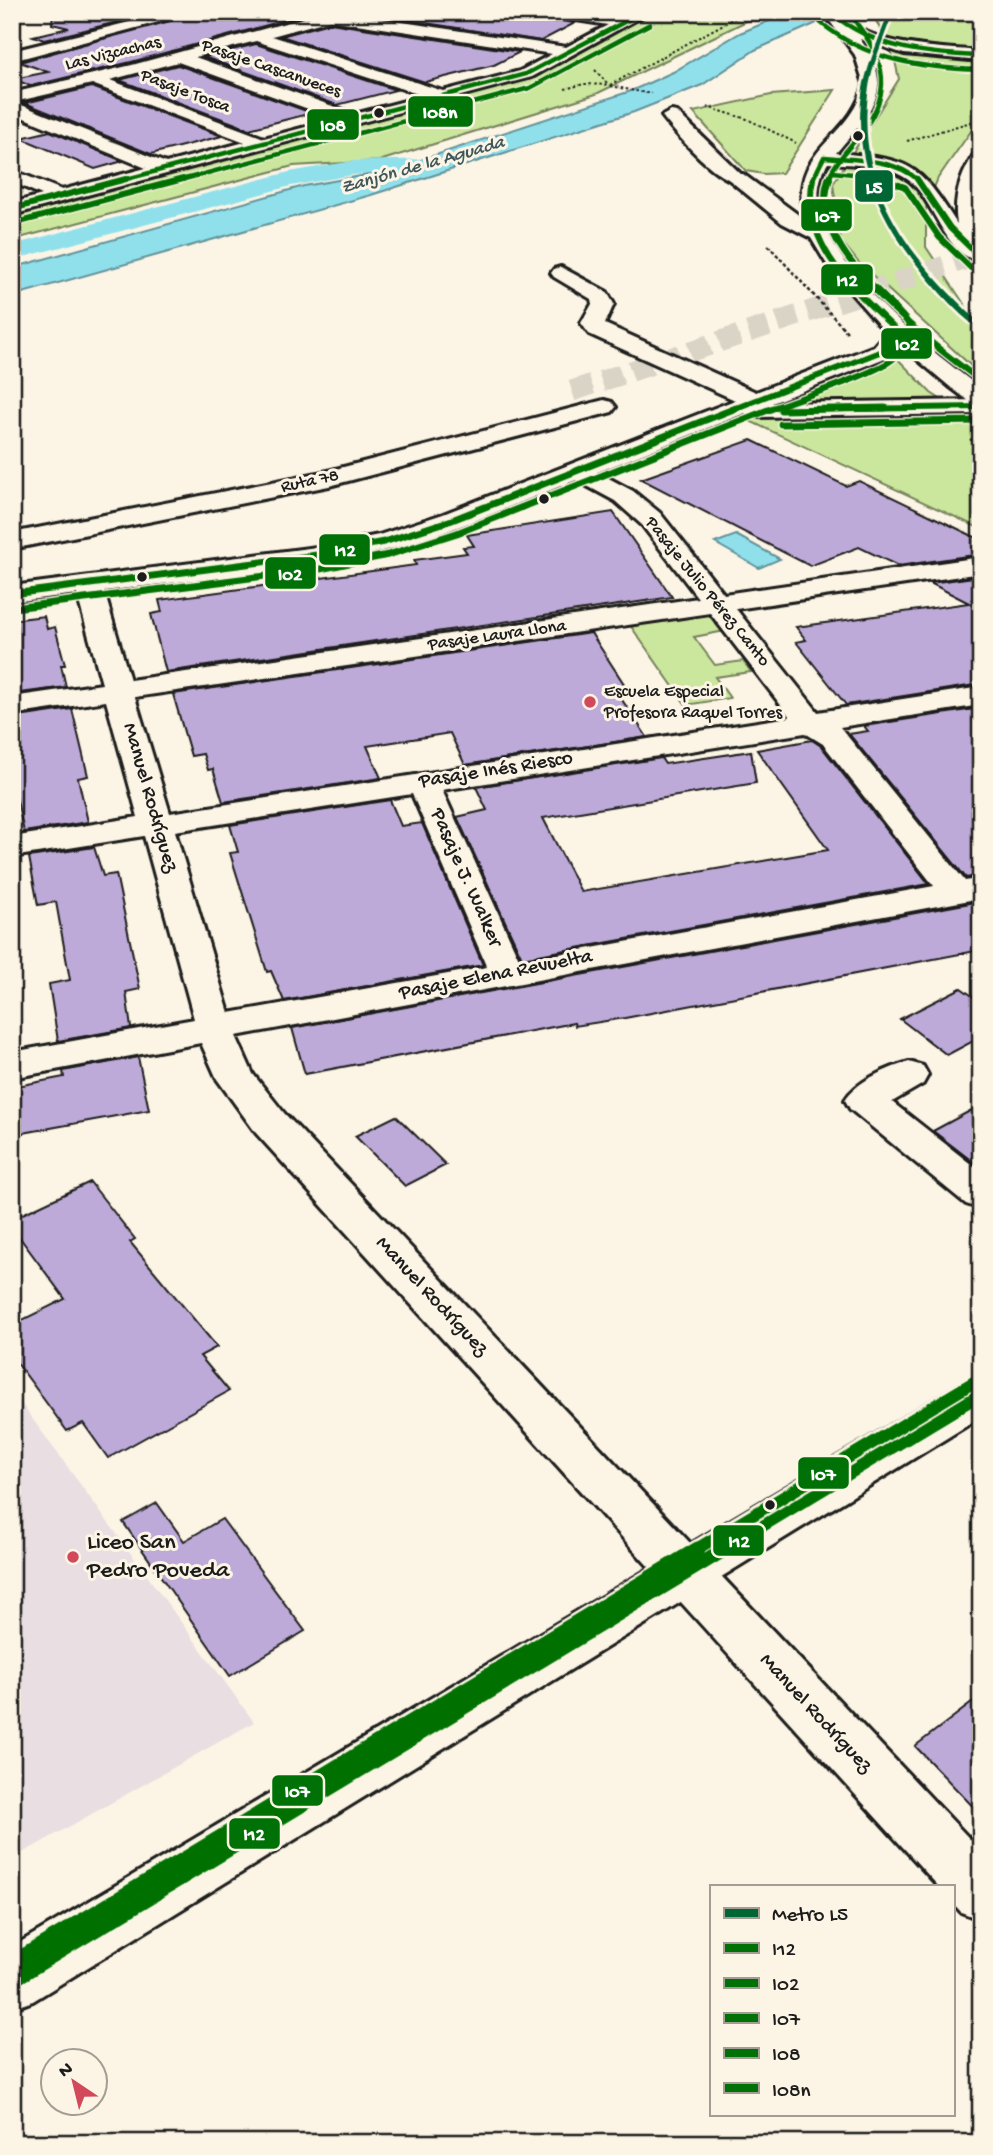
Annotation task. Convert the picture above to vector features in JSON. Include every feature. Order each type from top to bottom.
[{"type":"main road","points":[[12,56],[189,12]]},
{"type":"main road","points":[[301,12],[337,14],[569,52]]},
{"type":"main road","points":[[551,12],[622,22]]},
{"type":"main road","points":[[12,209],[526,74],[643,12]]},
{"type":"main road","name":"Las Vizcachas","points":[[12,98],[337,14]]},
{"type":"main road","points":[[837,21],[904,48],[981,56]]},
{"type":"main road","points":[[837,21],[866,62],[873,81],[872,89],[861,109],[824,157],[804,176],[811,217],[832,261],[898,332],[981,398]]},
{"type":"main road","points":[[12,36],[46,48]]},
{"type":"main road","points":[[256,36],[439,95]]},
{"type":"main road","name":"Pasaje Cascanueces","points":[[179,57],[351,118]]},
{"type":"main road","name":"Pasaje Tosca","points":[[93,79],[262,143]]},
{"type":"main road","points":[[12,107],[163,169]]},
{"type":"main road","points":[[671,116],[715,161],[736,178],[789,219],[818,234]]},
{"type":"main road","points":[[824,157],[878,162],[913,175],[924,186],[950,228],[980,257]]},
{"type":"main road","points":[[980,257],[965,225],[963,204],[981,157]]},
{"type":"main road","points":[[12,175],[60,196]]},
{"type":"main road","points":[[736,178],[767,178]]},
{"type":"main road","points":[[561,273],[600,296],[603,304],[592,323],[597,329],[756,401]]},
{"type":"main road","points":[[12,594],[317,555],[384,542],[441,524],[882,351],[898,332]]},
{"type":"main road","name":"Ruta 78","points":[[57,508],[322,455],[572,391]]},
{"type":"main road","name":"Ruta 78","points":[[12,541],[329,478],[604,407]]},
{"type":"main road","points":[[715,417],[768,410],[981,407]]},
{"type":"main road","name":"Pasaje Julio Pérez Canto","points":[[575,470],[637,506],[718,604],[810,723],[834,737],[969,890]]},
{"type":"main road","name":"Pasaje Laura Llona","points":[[12,706],[980,566]]},
{"type":"main road","name":"Manuel Rodríguez","points":[[88,584],[216,1029],[236,1079],[270,1123],[981,1892]]},
{"type":"main road","name":"Pasaje Inés Riesco","points":[[12,848],[981,696]]},
{"type":"main road","name":"Pasaje J. Walker","points":[[423,783],[508,973]]},
{"type":"main road","name":"Pasaje Elena Revuelta","points":[[12,1065],[969,890]]},
{"type":"main road","points":[[909,1075],[864,1100],[981,1194]]},
{"type":"main road","points":[[12,1980],[981,1394]]},
{"type":"path","points":[[611,86],[746,12]]},
{"type":"path","points":[[978,118],[972,116],[979,112],[973,100],[975,93],[981,89]]},
{"type":"shaded area","name":"Liceo San Pedro Poveda","points":[[12,1391],[254,1722],[12,1859]]},
{"type":"green space","points":[[652,12],[765,12],[596,94],[379,161],[293,166],[12,240],[12,215],[537,76]]},
{"type":"green space","points":[[872,12],[981,12],[981,117],[938,178],[926,208],[926,247],[981,329],[981,375],[858,262],[841,241],[833,184],[899,79],[895,61]]},
{"type":"green space","points":[[835,90],[782,173],[746,171],[693,112],[771,95]]},
{"type":"green space","points":[[888,349],[931,393],[981,425],[981,529],[739,416],[857,368]]},
{"type":"green space","points":[[716,612],[730,630],[694,637],[715,665],[743,661],[751,672],[715,677],[730,698],[686,705],[630,625]]},
{"type":"water","name":"Zanjón de la Aguada","points":[[791,12],[842,12],[755,50],[702,85],[634,112],[371,195],[12,296],[12,268],[304,186],[384,172],[631,91],[673,72],[740,33]]},
{"type":"water","points":[[736,535],[780,559],[759,568],[715,543]]},
{"type":"building","points":[[53,12],[158,12],[44,40],[33,36],[69,28],[52,24]]},
{"type":"building","points":[[198,12],[308,14],[31,86],[13,79],[48,72],[20,62]]},
{"type":"building","points":[[356,12],[541,12],[551,19],[575,23],[541,41]]},
{"type":"building","points":[[330,23],[520,52],[494,65],[425,82],[281,36]]},
{"type":"building","points":[[256,44],[396,90],[337,105],[204,57]]},
{"type":"building","points":[[178,65],[312,113],[249,129],[119,80]]},
{"type":"building","points":[[92,87],[222,136],[151,154],[25,103]]},
{"type":"building","points":[[50,131],[123,161],[95,169],[21,138]]},
{"type":"building","points":[[751,440],[846,486],[859,481],[981,540],[981,554],[898,566],[859,547],[810,566],[641,479]]},
{"type":"building","points":[[613,512],[672,597],[166,672],[151,614],[162,612],[159,600],[416,565],[414,560],[467,553],[463,547],[474,546],[467,535]]},
{"type":"building","points":[[981,576],[981,684],[846,705],[796,642],[806,640],[796,627],[969,603],[930,583]]},
{"type":"building","points":[[44,616],[47,629],[55,627],[65,665],[61,665],[66,687],[12,694],[12,620]]},
{"type":"building","points":[[591,633],[628,690],[616,691],[647,737],[465,765],[450,733],[367,746],[381,778],[223,802],[213,769],[208,770],[203,754],[191,756],[173,694]]},
{"type":"building","points":[[981,708],[981,875],[966,878],[849,734],[868,731],[864,726]]},
{"type":"building","points":[[72,709],[88,776],[78,778],[88,822],[24,832],[12,778],[12,718]]},
{"type":"building","points":[[812,740],[821,746],[929,884],[522,958],[457,817],[487,810],[476,787],[661,758],[665,764],[751,751],[756,783],[543,818],[581,892],[828,850],[757,750]]},
{"type":"building","points":[[390,800],[401,826],[422,823],[483,965],[284,1001],[271,971],[267,972],[230,853],[238,852],[230,825]]},
{"type":"building","points":[[94,847],[103,876],[116,874],[140,989],[126,992],[131,1028],[58,1041],[49,984],[70,980],[56,902],[38,905],[29,857]]},
{"type":"building","points":[[981,901],[981,950],[625,1018],[575,1026],[574,1023],[305,1074],[292,1028]]},
{"type":"building","points":[[961,988],[981,1002],[981,1037],[947,1055],[900,1019]]},
{"type":"building","points":[[138,1057],[149,1110],[12,1135],[12,1087],[64,1077],[63,1071]]},
{"type":"building","points":[[981,1105],[981,1168],[933,1131]]},
{"type":"building","points":[[396,1116],[446,1165],[405,1186],[355,1136]]},
{"type":"building","points":[[90,1182],[135,1239],[130,1242],[217,1347],[200,1356],[229,1391],[108,1458],[83,1423],[67,1431],[12,1356],[12,1325],[65,1299],[12,1227],[12,1219]]},
{"type":"building","points":[[157,1503],[184,1541],[222,1519],[305,1631],[230,1676],[123,1522]]},
{"type":"building","points":[[981,1696],[981,1815],[915,1746]]},
{"type":"waterway","name":"Zanjón de la Aguada","points":[[12,253],[289,179],[353,168],[431,166]]},
{"type":"tunnel","points":[[572,391],[981,254]]},
{"type":"metro line","name":"L5","points":[[891,12],[865,94],[863,130],[867,163],[877,195],[891,224],[910,253],[981,328]]},
{"type":"transit line","name":"I08","points":[[12,209],[526,74],[643,12]]},
{"type":"transit line","name":"I08","points":[[830,12],[846,25],[881,43],[920,52],[981,56]]},
{"type":"transit line","name":"I07","points":[[848,12],[875,49],[884,81],[875,112],[829,176],[824,195],[827,219],[840,245],[859,272],[910,324],[981,381]]},
{"type":"transit line","name":"I08n","points":[[820,22],[855,47],[895,61],[938,68],[981,70]]},
{"type":"transit line","name":"I08n","points":[[16,223],[530,88],[650,24]]},
{"type":"transit line","name":"I12","points":[[12,594],[317,555],[384,542],[452,520],[882,351],[898,332],[850,284],[822,246],[813,225],[809,204],[812,182],[824,157],[878,162],[913,175],[924,186],[950,228],[981,258]]},
{"type":"transit line","name":"I02","points":[[14,608],[320,569],[388,555],[457,533],[888,363],[910,340],[911,328],[903,316],[860,272],[837,242],[825,208],[826,190],[832,172],[875,176],[905,187],[939,237],[971,268]]},
{"type":"transit line","name":"I12","points":[[781,410],[981,407]]},
{"type":"transit line","name":"I02","points":[[781,424],[981,421]]},
{"type":"transit line","name":"I07","points":[[12,1963],[974,1382]]},
{"type":"transit line","name":"I12","points":[[12,1980],[981,1394]]},
{"type":"place","name":"Escuela Especial Profesora Raquel Torres","points":[[590,702]]},
{"type":"place","name":"Liceo San Pedro Poveda","points":[[73,1557]]}]
